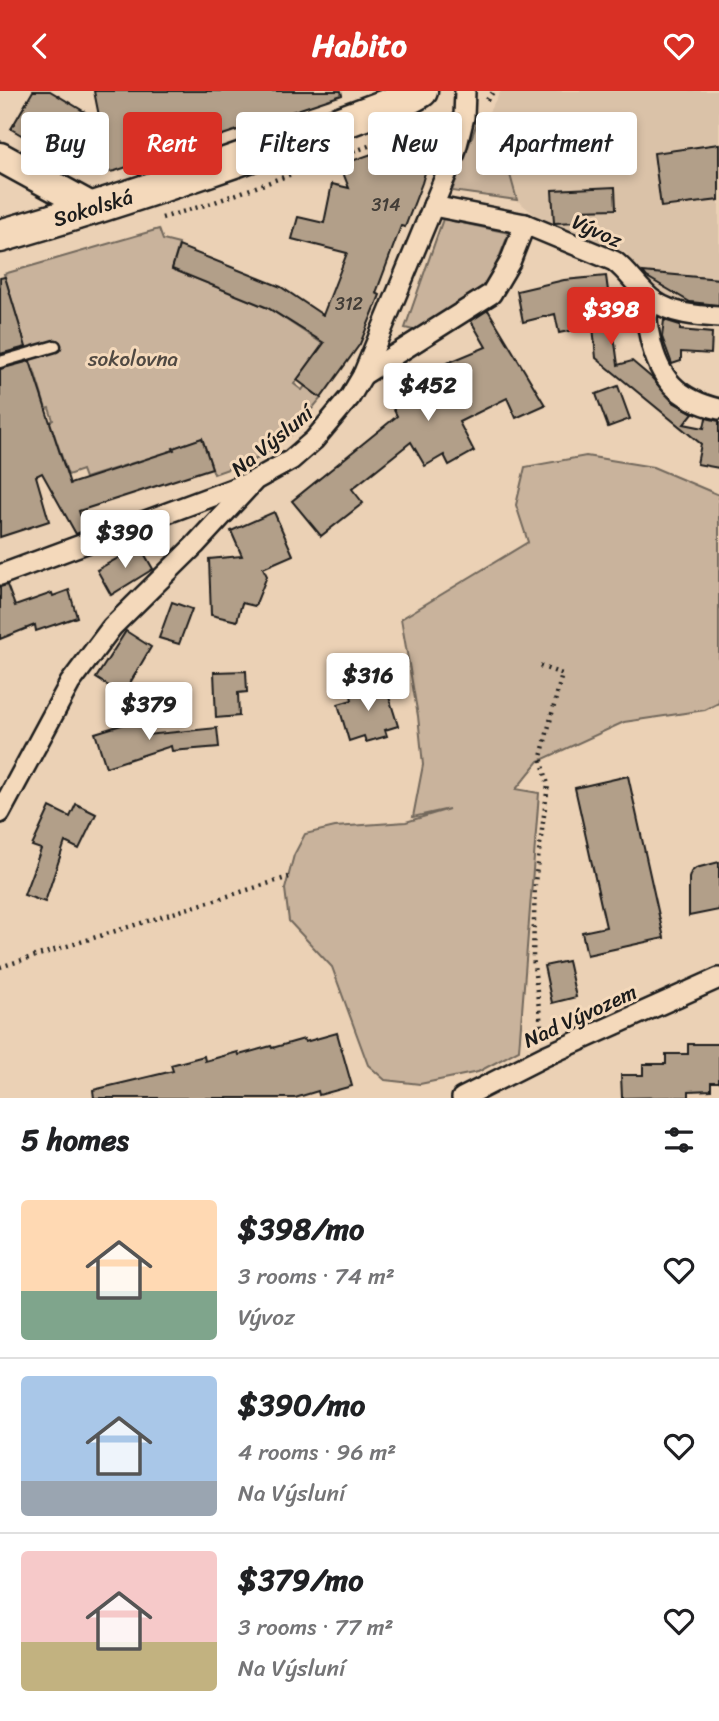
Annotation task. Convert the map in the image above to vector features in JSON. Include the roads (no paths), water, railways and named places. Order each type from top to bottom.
[{"type":"main road","name":"Sokolská","points":[[0,236],[94,209],[242,160],[421,91]]},
{"type":"street","name":"Na Výsluní","points":[[0,813],[70,683],[112,627],[195,545],[255,480],[291,460],[314,440],[350,397],[363,375],[455,153],[464,117],[465,91]]},
{"type":"street","points":[[0,157],[94,209]]},
{"type":"street","name":"Vývoz","points":[[433,206],[525,224],[614,261],[626,270],[654,301],[684,313],[719,317]]},
{"type":"street","points":[[363,375],[491,294],[510,262],[525,224]]},
{"type":"street","points":[[654,301],[646,318],[660,371],[669,384],[683,395],[719,409]]},
{"type":"street","points":[[0,575],[255,480]]},
{"type":"street","name":"Nad Vývozem","points":[[462,1098],[545,1056],[719,978]]},
{"type":"lane","points":[[0,362],[55,346]]},
{"type":"park label","name":"sokolovna","points":[[133,359]]}]
